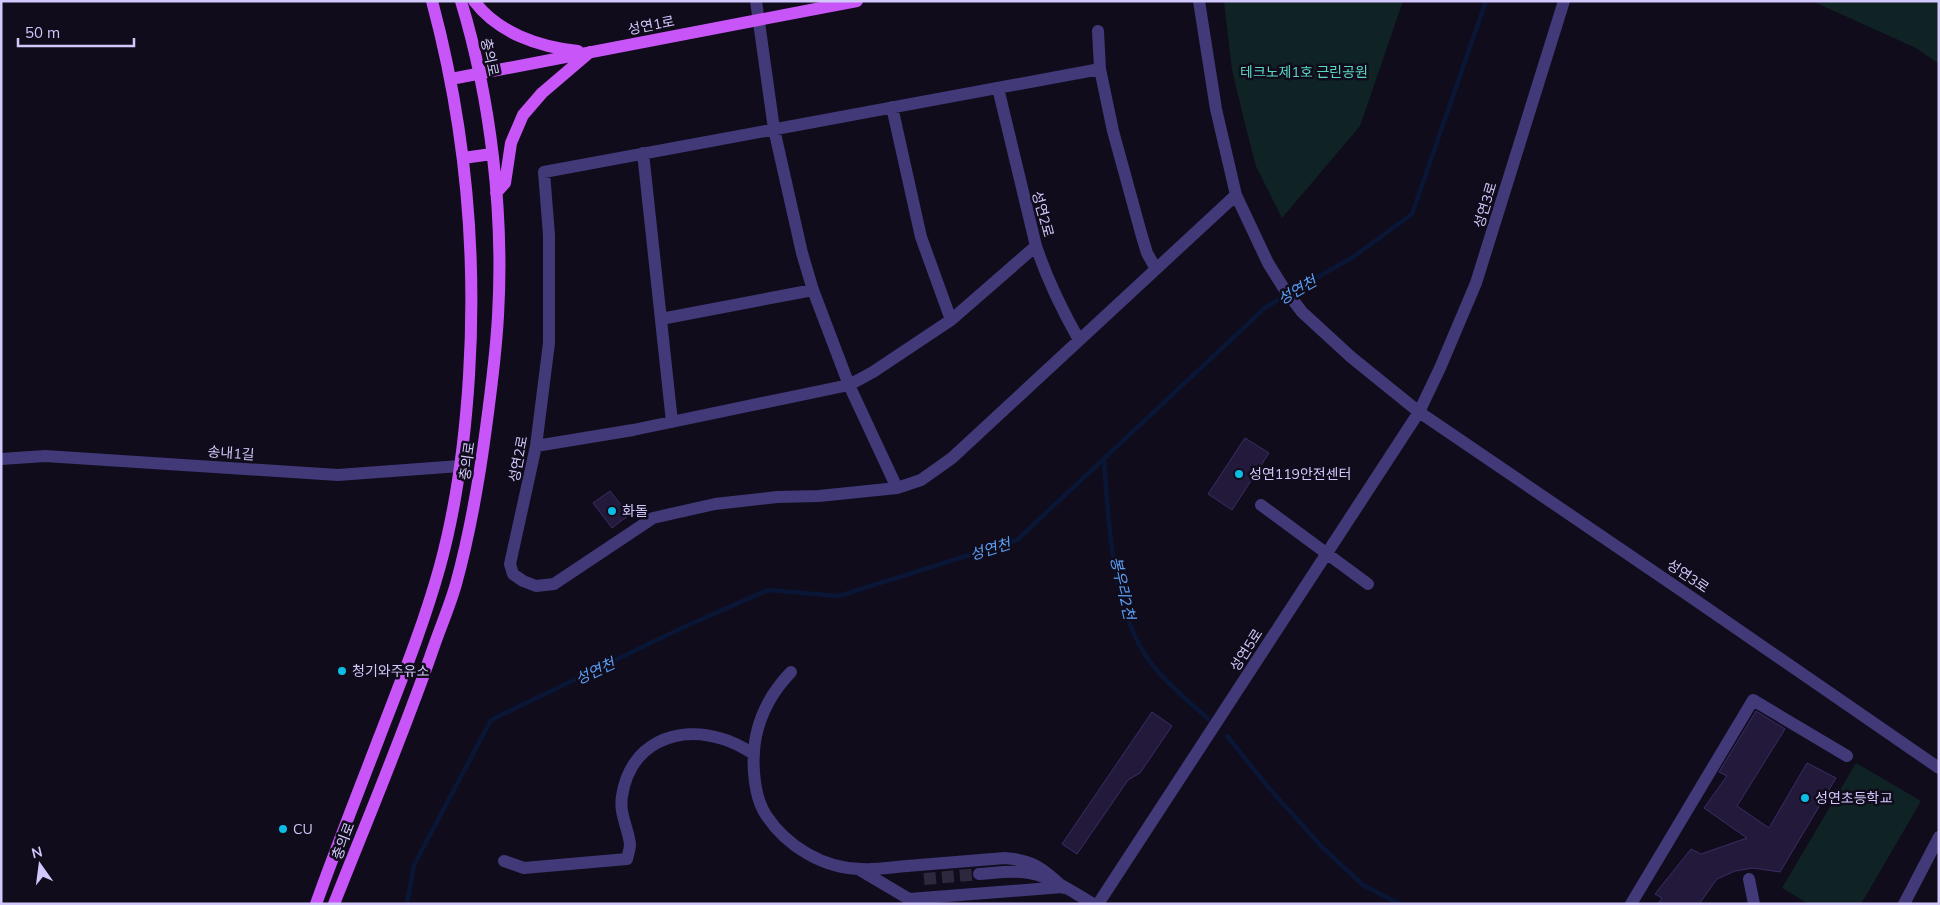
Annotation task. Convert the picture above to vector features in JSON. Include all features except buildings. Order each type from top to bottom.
[{"type":"main road","name":"충의로","points":[[316,904],[406,669],[440,566],[453,508],[466,423],[472,260],[463,158],[451,79],[432,1]]},
{"type":"main road","name":"충의로","points":[[334,904],[420,688],[456,585],[476,499],[498,316],[499,250],[492,154],[479,73],[461,1]]},
{"type":"main road","points":[[474,1],[498,25],[524,38],[556,47],[590,52]]},
{"type":"main road","name":"성연1로","points":[[451,79],[857,1]]},
{"type":"main road","points":[[496,193],[505,183],[511,143],[523,115],[542,93],[590,52]]},
{"type":"main road","points":[[463,158],[492,154]]},
{"type":"street","points":[[756,1],[774,129],[802,253],[813,290],[849,385],[897,488]]},
{"type":"street","points":[[1199,1],[1216,109],[1236,194]]},
{"type":"street","name":"성연3로","points":[[1419,412],[1476,283],[1564,1]]},
{"type":"street","points":[[1098,31],[1100,69],[1113,131],[1147,253],[1156,269]]},
{"type":"street","name":"성연2로","points":[[1100,69],[544,172],[549,235],[549,344],[536,446],[510,564],[511,570],[517,578],[536,586],[548,586],[562,580],[653,518],[715,504],[777,497],[819,496],[897,488],[921,480],[937,471],[1236,194]]},
{"type":"street","name":"성연2로","points":[[998,88],[1043,268],[1079,340]]},
{"type":"street","points":[[892,107],[921,237],[951,320]]},
{"type":"street","points":[[643,153],[672,422]]},
{"type":"street","name":"성연3로","points":[[1236,194],[1262,252],[1292,299],[1330,339],[1419,412],[1939,768]]},
{"type":"street","points":[[536,446],[672,422],[849,385],[873,372],[951,320],[1036,246]]},
{"type":"street","points":[[661,319],[813,290]]},
{"type":"street","name":"성연5로","points":[[1098,904],[1419,412]]},
{"type":"street","name":"송내1길","points":[[1,459],[45,456],[338,475],[460,466]]},
{"type":"street","points":[[1261,505],[1368,584]]},
{"type":"street","points":[[791,672],[778,686],[768,702],[759,722],[754,754],[755,781],[765,814],[774,826],[793,844],[814,857],[831,864],[860,870],[1013,859],[1036,864],[1064,887]]},
{"type":"street","points":[[1631,904],[1753,700],[1847,756]]},
{"type":"street","points":[[504,861],[524,868],[626,859],[630,845],[622,819],[622,795],[626,781],[639,756],[648,747],[660,740],[685,735],[710,736],[732,742],[754,754]]},
{"type":"street","points":[[1904,904],[1939,836]]},
{"type":"street","points":[[860,870],[909,899],[1064,887]]},
{"type":"street","points":[[979,874],[1022,872],[1050,880],[1093,904]]},
{"type":"street","points":[[1749,879],[1754,904]]},
{"type":"green space","name":"테크노제1호 근린공원","points":[[1224,1],[1403,1],[1360,126],[1282,218],[1256,166],[1232,70]]},
{"type":"green space","points":[[1812,1],[1939,1],[1939,64],[1916,48]]},
{"type":"green space","points":[[1856,763],[1921,801],[1861,904],[1809,904],[1782,888]]},
{"type":"waterway","name":"성연천","points":[[407,904],[414,865],[491,720],[686,626],[768,590],[839,596],[1017,540],[1266,307],[1353,257],[1412,214],[1486,1]]},
{"type":"waterway","name":"봉우리2천","points":[[1104,459],[1107,507],[1118,585],[1133,632],[1150,662],[1174,688],[1208,719]]},
{"type":"waterway","name":"봉우리2천","points":[[1227,736],[1269,788],[1322,847],[1363,885],[1400,904]]},
{"type":"tunnel","points":[[924,879],[979,874]]},
{"type":"place","name":"성연119안전센터","points":[[1239,474]]},
{"type":"place","name":"화돌","points":[[612,511]]},
{"type":"place","name":"청기와주유소","points":[[342,671]]},
{"type":"place","name":"성연초등학교","points":[[1805,798]]},
{"type":"place","name":"CU","points":[[283,829]]}]
